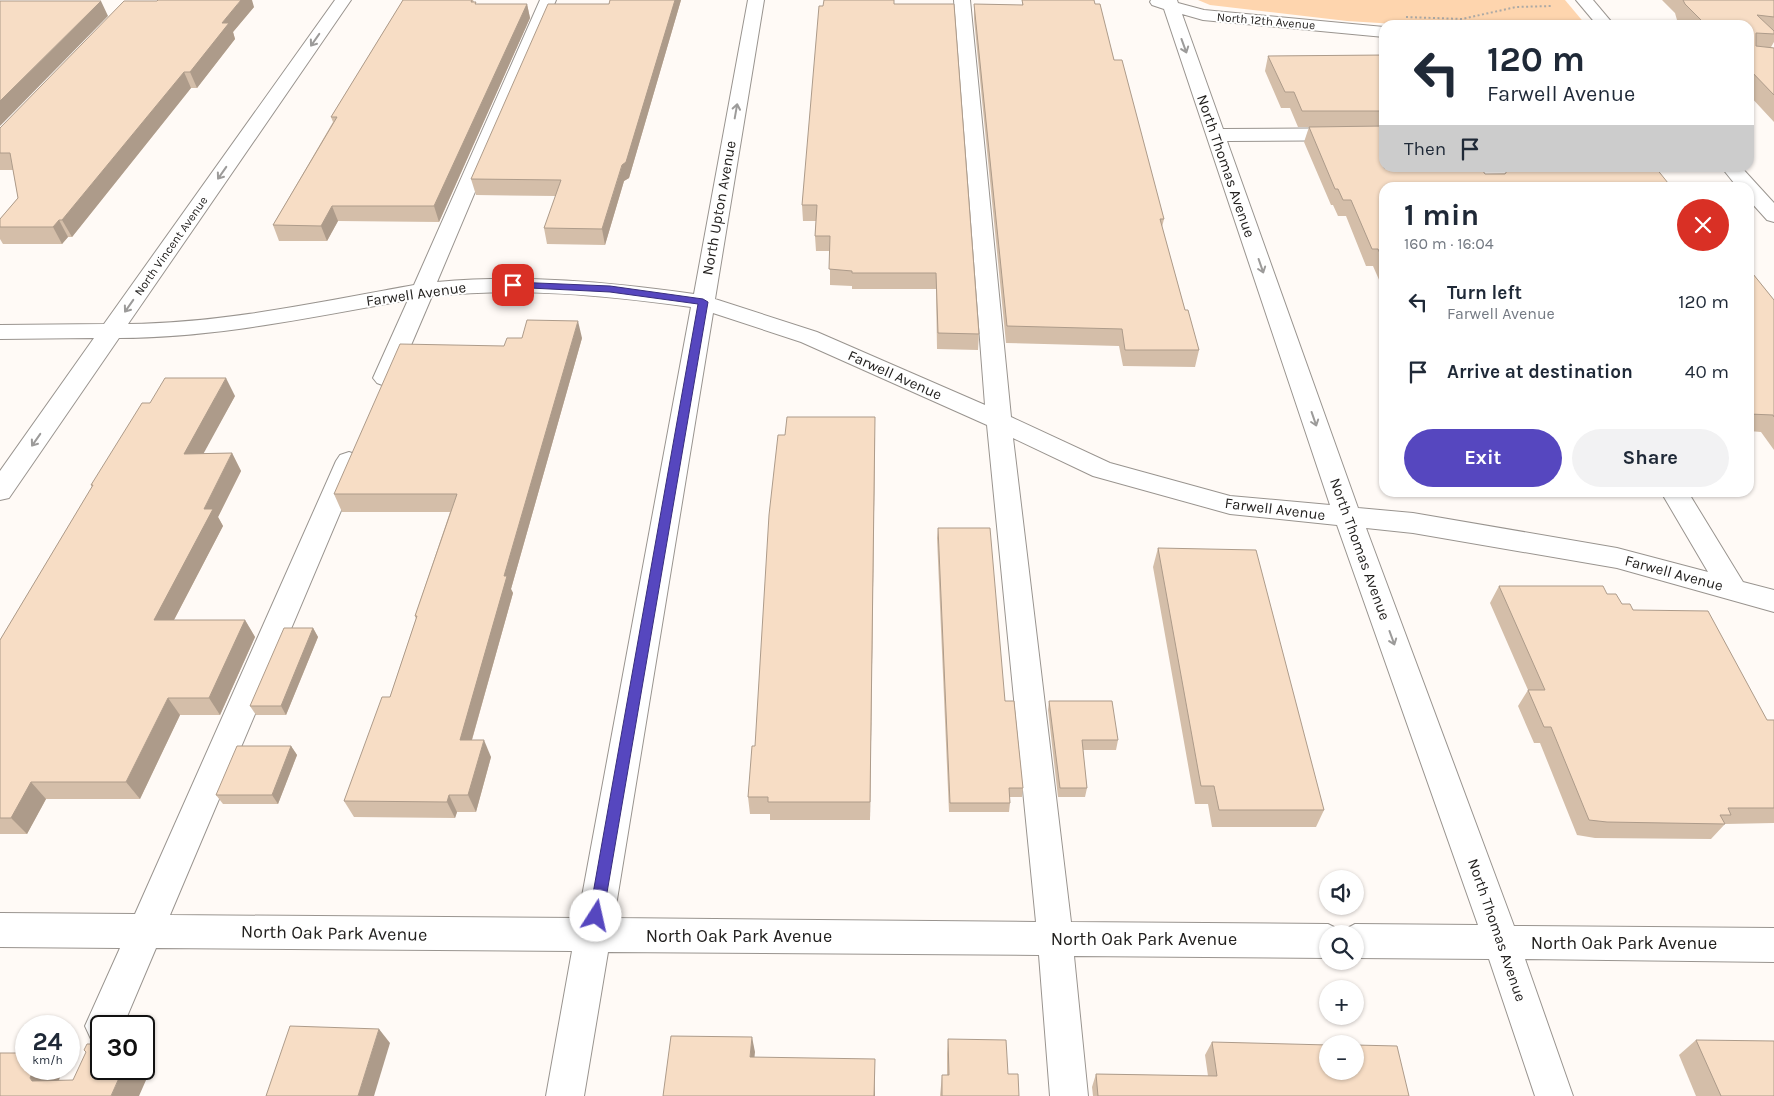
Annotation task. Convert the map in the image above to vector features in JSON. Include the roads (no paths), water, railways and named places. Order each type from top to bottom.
[{"type":"street","name":"North Vincent Avenue","points":[[0,491],[343,0]]},
{"type":"street","points":[[375,402],[548,0]]},
{"type":"street","name":"North Upton Avenue","points":[[565,1096],[756,0]]},
{"type":"street","points":[[962,0],[999,421],[1055,939],[1069,1096]]},
{"type":"street","points":[[1584,0],[1602,20]]},
{"type":"street","name":"North 12th Avenue","points":[[1164,2],[1203,16],[1379,32]]},
{"type":"street","name":"North Thomas Avenue","points":[[1164,2],[1216,136],[1348,518],[1502,942],[1554,1096]]},
{"type":"street","points":[[1216,136],[1379,134]]},
{"type":"street","points":[[1736,172],[1744,182]]},
{"type":"street","points":[[1754,193],[1774,216]]},
{"type":"street","name":"Farwell Avenue","points":[[0,332],[155,331],[283,316],[423,290],[532,284],[610,289],[703,302],[809,337],[999,421],[1102,470],[1230,505],[1413,523],[1617,558],[1774,601]]},
{"type":"street","points":[[109,1015],[359,438]]},
{"type":"street","points":[[1677,497],[1732,588]]},
{"type":"street","name":"North Oak Park Avenue","points":[[0,930],[1319,941]]},
{"type":"street","name":"North Oak Park Avenue","points":[[1364,941],[1774,944]]}]
